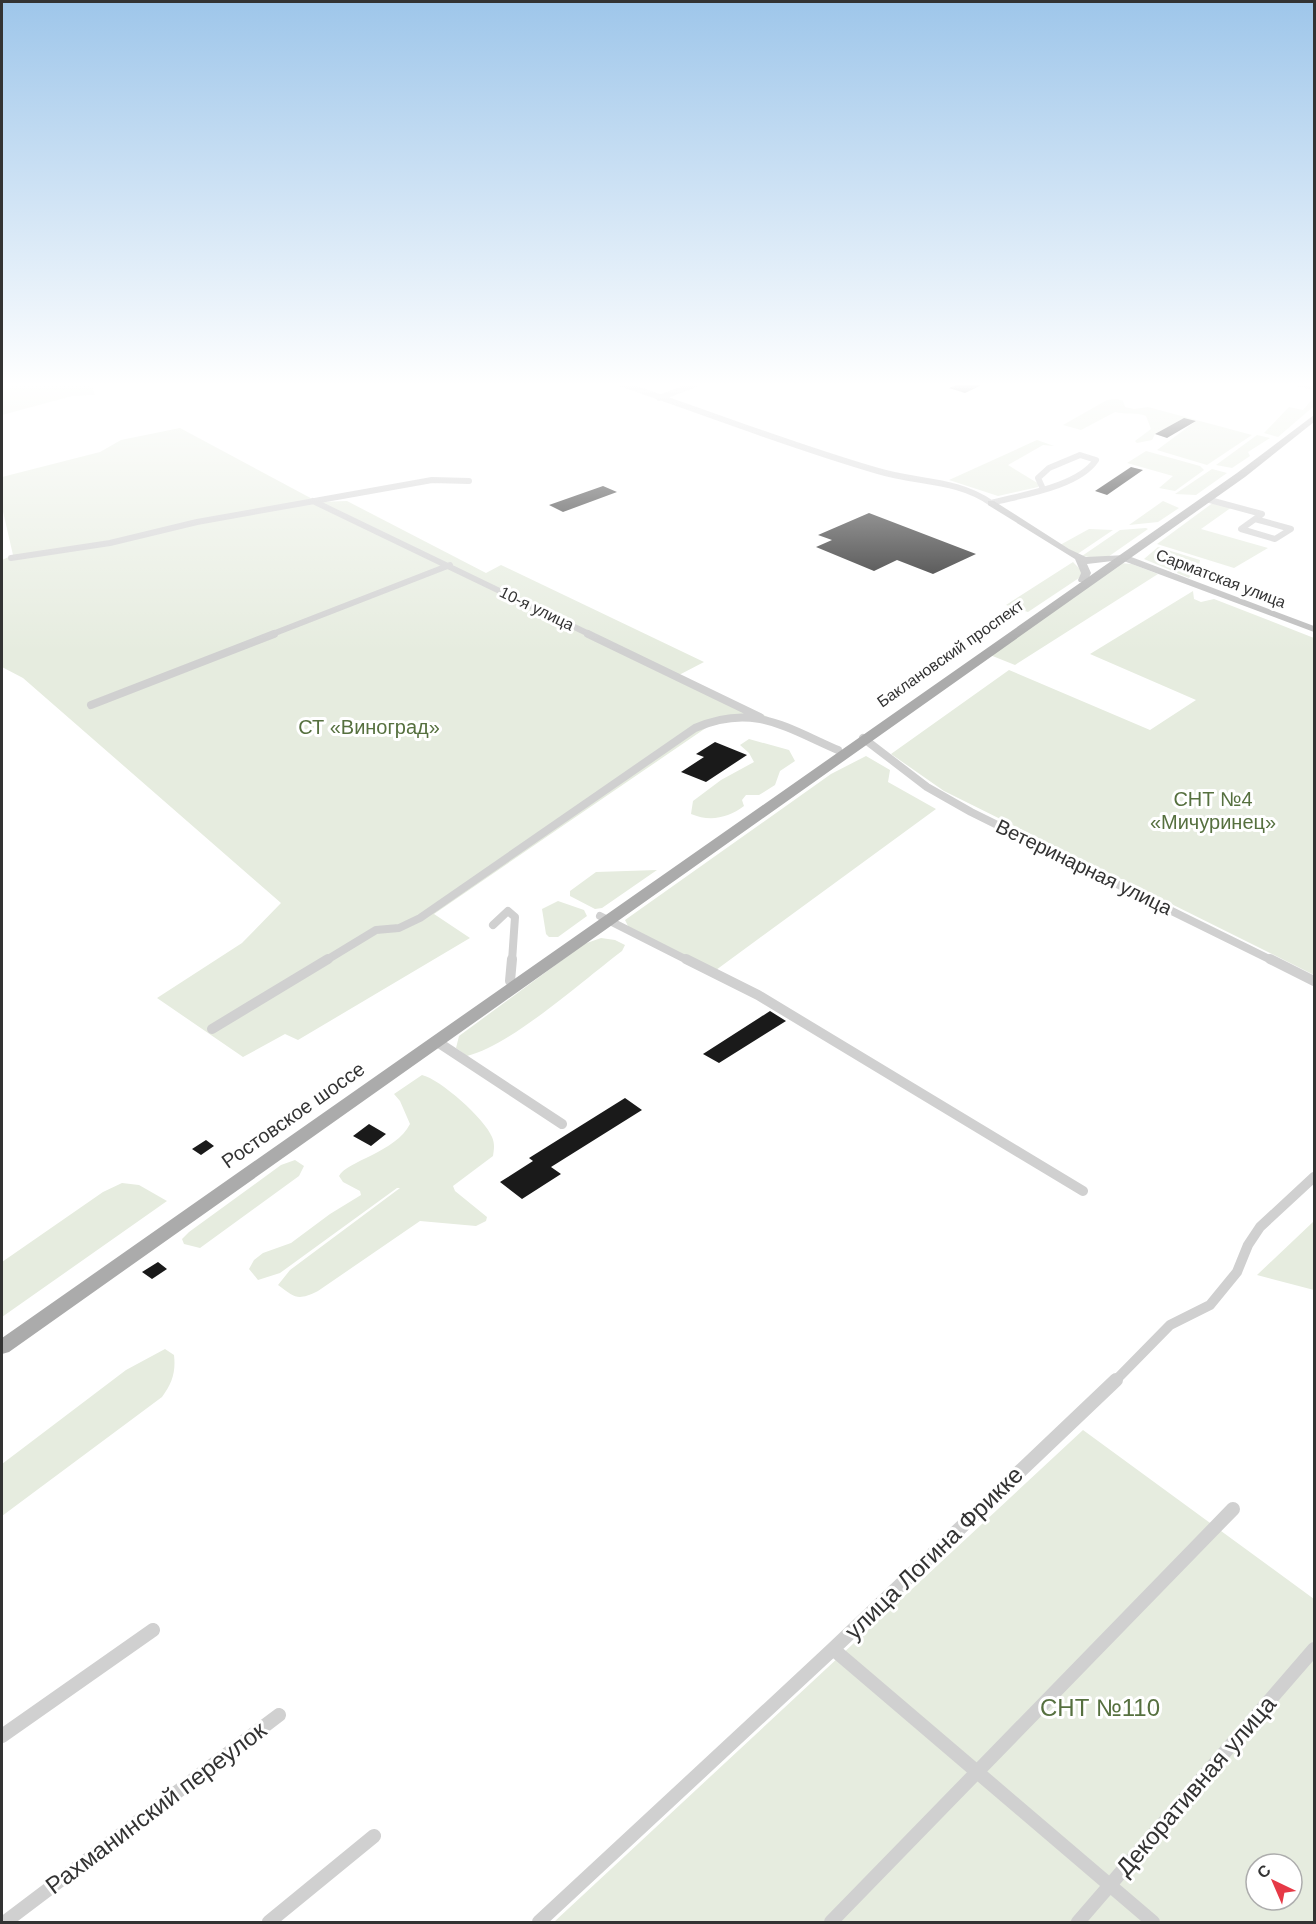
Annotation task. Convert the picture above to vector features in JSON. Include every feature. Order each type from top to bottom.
[{"type":"main road","name":"Баклановский проспект","points":[[1120,557],[1239,473]]},
{"type":"main road","name":"Баклановский проспект","points":[[604,918],[1083,580],[1206,499],[1241,473]]},
{"type":"main road","name":"Баклановский проспект","points":[[604,918],[837,750],[861,737],[1106,566]]},
{"type":"main road","name":"Ростовское шоссе","points":[[2,1343],[510,981],[604,918]]},
{"type":"main road","name":"Ростовское шоссе","points":[[2,1343],[436,1041],[604,918]]},
{"type":"street","points":[[883,473],[959,486],[977,493],[1080,560],[1106,566]]},
{"type":"street","points":[[1043,473],[1038,478],[1043,489]]},
{"type":"street","points":[[991,503],[1043,489],[1082,473]]},
{"type":"street","points":[[11,558],[110,543],[197,522],[441,479],[469,481]]},
{"type":"street","points":[[1206,499],[1262,514],[1241,528],[1275,539],[1291,529],[1255,519]]},
{"type":"street","name":"10-я улица","points":[[313,501],[450,565],[760,717],[837,750]]},
{"type":"street","points":[[1080,560],[1098,561],[1120,557]]},
{"type":"street","name":"Сарматская улица","points":[[1120,557],[1314,629]]},
{"type":"street","points":[[1080,560],[1086,573],[1083,580]]},
{"type":"street","points":[[91,705],[450,565]]},
{"type":"street","points":[[212,1029],[375,930],[399,928],[420,918],[695,728],[718,718],[760,717]]},
{"type":"street","name":"Ветеринарная улица","points":[[861,737],[927,787],[971,812],[1314,981]]},
{"type":"street","points":[[493,925],[508,911],[515,917],[510,981]]},
{"type":"street","points":[[604,918],[758,995],[1083,1191]]},
{"type":"street","points":[[436,1041],[562,1124]]},
{"type":"street","name":"улица Логина Фрикке","points":[[539,1923],[1093,1403],[1170,1324],[1210,1305],[1237,1272],[1248,1245],[1260,1227],[1314,1177]]},
{"type":"street","points":[[831,1923],[1233,1509]]},
{"type":"street","points":[[2,1736],[153,1630]]},
{"type":"street","points":[[833,1649],[1153,1923]]},
{"type":"street","name":"Декоративная улица","points":[[1078,1923],[1314,1649]]},
{"type":"street","name":"Рахманинский переулок","points":[[5,1923],[279,1714]]},
{"type":"street","points":[[269,1923],[374,1836]]},
{"type":"green space","name":"СТ «Виноград»","points":[[19,473],[264,473],[318,502],[347,501],[486,573],[501,565],[704,662],[679,675],[768,717],[719,719],[434,914],[470,938],[298,1040],[285,1034],[243,1057],[157,998],[242,943],[281,903],[23,678],[2,667],[2,560],[13,555],[2,507],[2,477]]},
{"type":"green space","points":[[965,473],[1021,473],[1039,484],[1038,487],[998,496],[949,480]]},
{"type":"green space","points":[[1162,473],[1200,473],[1175,491],[1159,488],[1173,476]]},
{"type":"green space","points":[[1206,473],[1227,473],[1196,495],[1175,494]]},
{"type":"green space","points":[[1163,501],[1179,508],[1158,522],[1129,525]]},
{"type":"green space","points":[[1214,502],[1232,507],[1201,529],[1268,548],[1234,568],[1157,544]]},
{"type":"green space","points":[[1089,529],[1113,530],[1076,555],[1060,545]]},
{"type":"green space","points":[[1148,529],[1105,559],[1082,556],[1120,530]]},
{"type":"green space","points":[[1158,547],[1200,560],[1199,566],[1189,578],[1144,559]]},
{"type":"green space","points":[[1073,562],[1082,571],[1079,578],[1028,612],[1006,605]]},
{"type":"green space","points":[[1120,563],[1132,564],[1158,574],[1015,665],[990,655]]},
{"type":"green space","name":"СНТ №4 «Мичуринец»","points":[[1193,591],[1194,599],[1201,602],[1214,599],[1314,638],[1314,975],[944,791],[891,754],[1009,670],[1150,730],[1196,700],[1090,654]]},
{"type":"green space","points":[[749,739],[789,750],[795,761],[780,771],[775,785],[759,795],[746,795],[742,800],[744,806],[732,813],[719,818],[705,818],[691,814],[693,801],[721,780],[754,762],[749,753],[740,745]]},
{"type":"green space","points":[[866,756],[890,770],[888,782],[936,809],[716,970],[630,930],[625,920],[831,774]]},
{"type":"green space","points":[[657,870],[602,908],[595,909],[570,896],[570,891],[596,872]]},
{"type":"green space","points":[[558,901],[584,910],[587,916],[558,937],[549,937],[546,934],[542,909]]},
{"type":"green space","points":[[601,938],[615,940],[625,945],[622,951],[568,994],[505,1039],[467,1056],[456,1048],[459,1036],[584,944]]},
{"type":"green space","points":[[422,1075],[440,1084],[461,1101],[481,1120],[492,1137],[493,1156],[453,1186],[455,1191],[487,1217],[486,1221],[476,1226],[420,1221],[318,1291],[297,1297],[278,1285],[290,1270],[400,1188],[397,1188],[280,1273],[258,1280],[249,1269],[254,1260],[263,1253],[291,1243],[330,1214],[361,1195],[360,1191],[343,1182],[339,1176],[352,1165],[383,1149],[403,1134],[410,1124],[400,1101],[394,1094]]},
{"type":"green space","points":[[295,1160],[304,1166],[299,1176],[200,1248],[184,1244],[182,1239],[189,1232],[281,1165]]},
{"type":"green space","points":[[122,1183],[139,1185],[167,1201],[2,1317],[2,1262],[103,1192]]},
{"type":"green space","points":[[1314,1221],[1314,1290],[1257,1275]]},
{"type":"green space","points":[[165,1349],[174,1355],[174,1372],[162,1397],[2,1516],[2,1464],[126,1370]]},
{"type":"green space","name":"СНТ №110","points":[[1083,1430],[1314,1599],[1314,1922],[554,1922]]},
{"type":"building","points":[[1122,473],[1139,473],[1107,495],[1095,491]]},
{"type":"building","points":[[603,486],[617,492],[563,512],[549,505]]},
{"type":"building","points":[[869,513],[976,554],[933,574],[897,560],[874,571],[816,547],[832,540],[818,535]]},
{"type":"building","points":[[715,742],[747,755],[706,782],[681,772],[704,757],[696,754]]},
{"type":"building","points":[[770,1011],[786,1021],[719,1063],[703,1054]]},
{"type":"building","points":[[625,1098],[642,1110],[551,1167],[561,1174],[522,1199],[500,1182],[533,1161],[529,1158]]},
{"type":"building","points":[[369,1124],[386,1134],[371,1146],[353,1136]]},
{"type":"building","points":[[206,1140],[214,1146],[201,1155],[192,1149]]},
{"type":"building","points":[[158,1262],[167,1269],[152,1279],[142,1272]]}]
